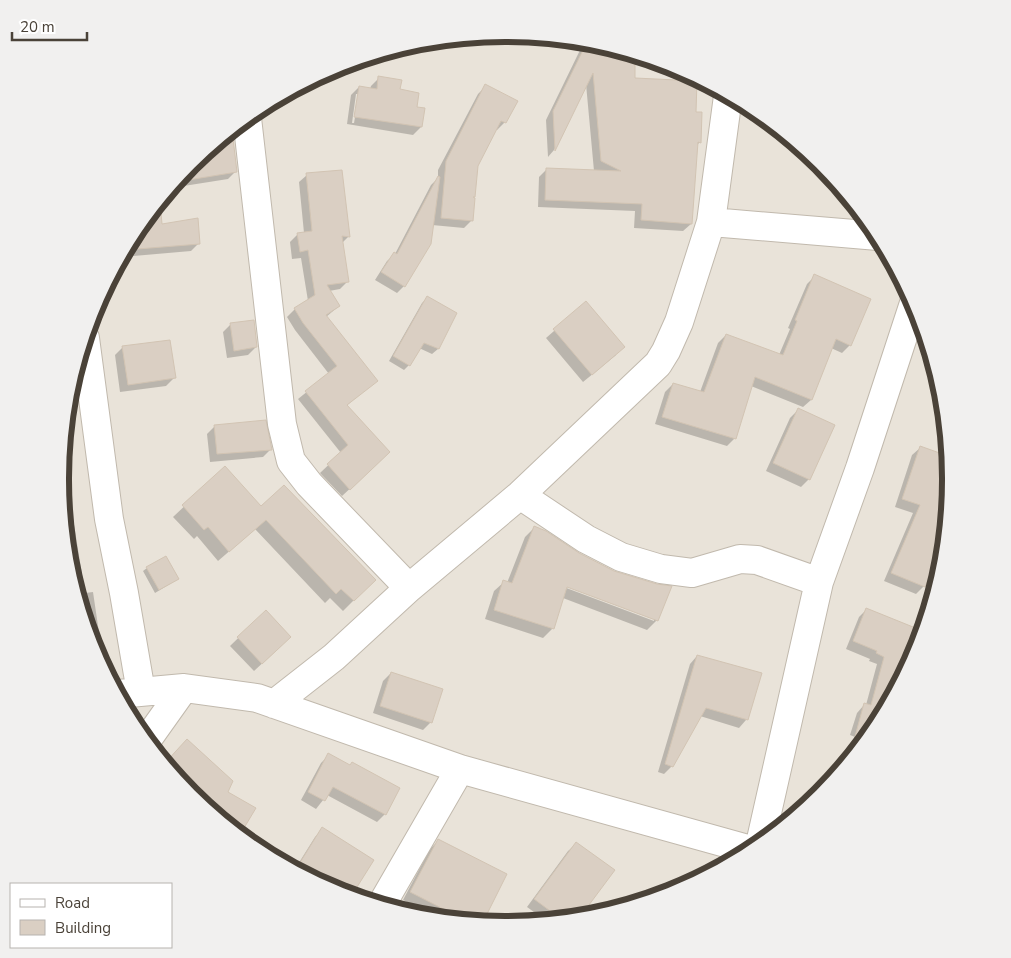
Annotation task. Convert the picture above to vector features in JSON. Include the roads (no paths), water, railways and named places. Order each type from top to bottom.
[{"type":"street","points":[[274,704],[334,658],[409,588],[520,495],[658,364],[679,322],[711,222],[727,103]]},
{"type":"street","points":[[248,127],[282,424],[291,461],[309,484],[409,588]]},
{"type":"street","points":[[711,222],[867,235]]},
{"type":"street","points":[[763,831],[819,582],[860,468],[910,315]]},
{"type":"street","points":[[87,355],[109,519],[124,593],[130,693],[184,688],[257,698],[460,769],[740,847]]},
{"type":"street","points":[[520,495],[586,539],[620,557],[661,568],[692,573],[740,559],[757,560],[819,582]]},
{"type":"street","points":[[151,734],[184,688]]},
{"type":"street","points":[[385,898],[460,769]]}]
